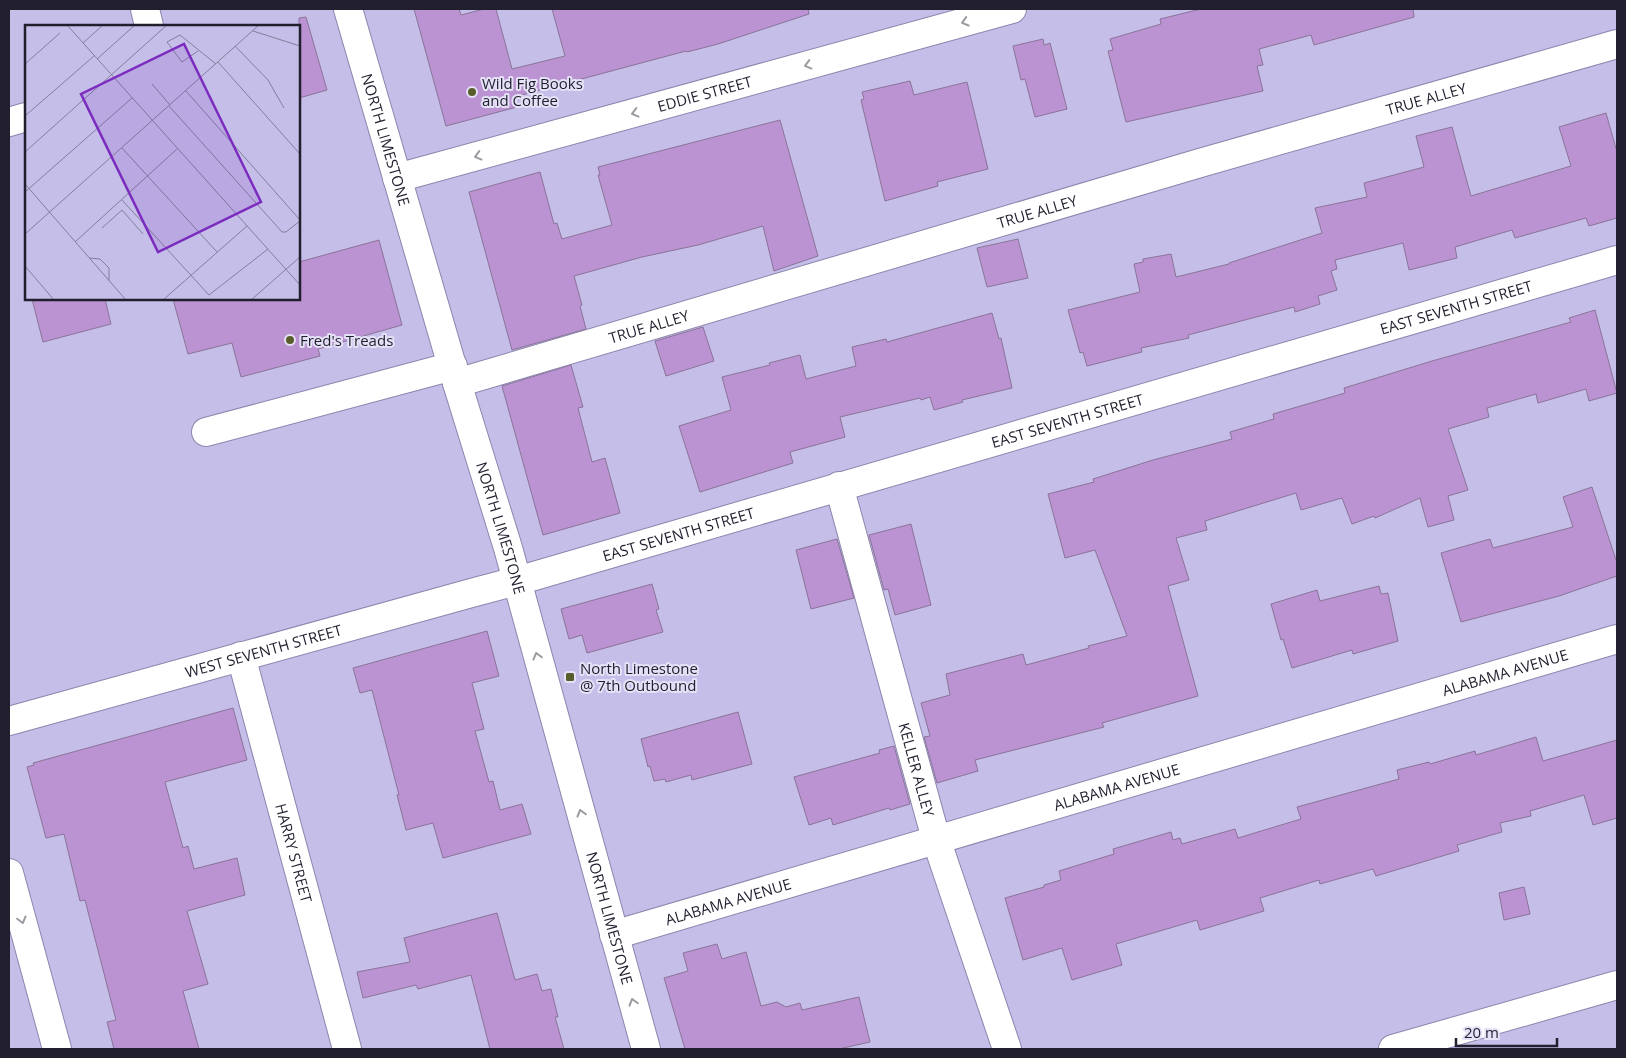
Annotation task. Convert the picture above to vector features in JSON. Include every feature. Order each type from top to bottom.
[{"type":"street","points":[[144,9],[149,25]]},
{"type":"street","name":"NORTH LIMESTONE","points":[[348,9],[517,581],[646,1049]]},
{"type":"street","name":"EDDIE STREET","points":[[397,178],[1012,9]]},
{"type":"street","name":"TRUE ALLEY","points":[[206,432],[455,375],[1617,44]]},
{"type":"street","points":[[9,122],[25,117]]},
{"type":"street","name":"EAST SEVENTH STREET","points":[[517,581],[1617,260]]},
{"type":"street","name":"KELLER ALLEY","points":[[839,486],[936,839],[1007,1049]]},
{"type":"street","name":"WEST SEVENTH STREET","points":[[9,721],[517,581]]},
{"type":"street","name":"ALABAMA AVENUE","points":[[614,935],[1617,639]]},
{"type":"street","name":"HARRY STREET","points":[[241,656],[347,1049]]},
{"type":"street","points":[[9,873],[57,1049]]},
{"type":"street","points":[[1393,1049],[1617,986]]},
{"type":"building","points":[[414,9],[459,9],[461,15],[484,9],[496,9],[512,69],[565,56],[552,9],[808,9],[809,14],[718,44],[518,96],[519,98],[515,100],[517,107],[446,126]]},
{"type":"building","points":[[1201,9],[1413,9],[1414,17],[1314,45],[1311,35],[1259,49],[1263,65],[1257,66],[1263,91],[1126,122],[1108,51],[1113,50],[1110,39],[1161,24],[1160,19]]},
{"type":"building","points":[[306,17],[327,90],[300,98],[300,25],[299,18]]},
{"type":"building","points":[[1043,39],[1044,45],[1050,43],[1067,109],[1035,117],[1025,79],[1021,80],[1013,46]]},
{"type":"building","points":[[910,81],[914,95],[967,82],[988,169],[937,182],[938,186],[885,201],[861,100],[864,99],[862,92]]},
{"type":"building","points":[[1606,113],[1617,152],[1617,218],[1589,226],[1586,218],[1515,238],[1512,230],[1455,247],[1457,258],[1409,270],[1403,243],[1335,260],[1337,269],[1331,271],[1337,290],[1318,296],[1320,304],[1295,312],[1294,307],[1188,335],[1189,338],[1141,348],[1142,352],[1087,366],[1083,352],[1080,353],[1068,310],[1140,292],[1134,264],[1143,262],[1143,259],[1171,254],[1176,277],[1229,264],[1322,233],[1315,208],[1367,197],[1364,183],[1424,167],[1416,136],[1452,127],[1471,196],[1571,166],[1559,127]]},
{"type":"building","points":[[780,120],[818,256],[774,271],[763,226],[698,245],[642,257],[574,276],[586,329],[512,350],[469,192],[540,172],[554,224],[557,223],[562,239],[612,225],[598,175],[600,175],[598,167]]},
{"type":"building","points":[[1018,239],[1028,278],[987,287],[977,248]]},
{"type":"building","points":[[379,240],[402,325],[318,349],[320,356],[241,377],[232,343],[188,354],[173,300],[300,300],[300,262]]},
{"type":"building","points":[[32,300],[105,300],[111,324],[43,342]]},
{"type":"building","points":[[1595,310],[1617,393],[1589,401],[1586,389],[1538,403],[1536,394],[1487,408],[1489,417],[1448,429],[1468,490],[1448,496],[1454,520],[1428,527],[1420,498],[1375,518],[1374,516],[1352,524],[1342,498],[1301,510],[1296,493],[1205,521],[1207,530],[1176,538],[1189,580],[1168,586],[1198,696],[1102,723],[1104,727],[975,760],[978,771],[937,783],[924,737],[930,736],[921,703],[950,695],[946,674],[1023,654],[1026,665],[1127,636],[1095,550],[1065,558],[1048,494],[1094,482],[1093,479],[1153,460],[1232,439],[1230,432],[1274,419],[1273,414],[1345,393],[1344,388],[1571,322],[1569,318]]},
{"type":"building","points":[[992,313],[999,339],[1001,338],[1012,388],[962,400],[963,402],[934,410],[930,397],[840,417],[845,437],[790,452],[793,463],[700,492],[679,426],[731,410],[722,377],[800,355],[806,379],[856,366],[852,347],[886,339],[887,342]]},
{"type":"building","points":[[703,327],[714,361],[666,376],[655,341]]},
{"type":"building","points":[[571,365],[583,407],[578,408],[592,462],[605,458],[620,513],[543,535],[502,386]]},
{"type":"building","points":[[1592,487],[1617,563],[1617,576],[1559,596],[1461,622],[1441,553],[1490,539],[1493,548],[1573,527],[1563,497]]},
{"type":"building","points":[[911,524],[931,605],[895,615],[888,589],[884,590],[869,535]]},
{"type":"building","points":[[837,539],[854,598],[811,609],[796,550]]},
{"type":"building","points":[[652,584],[659,609],[656,610],[663,632],[587,653],[582,635],[569,639],[561,609]]},
{"type":"building","points":[[1379,586],[1381,594],[1388,593],[1398,641],[1353,654],[1352,650],[1292,668],[1283,639],[1281,640],[1271,604],[1317,590],[1320,601]]},
{"type":"building","points":[[487,631],[499,676],[472,683],[484,729],[475,731],[489,782],[493,781],[500,810],[522,804],[531,834],[443,858],[433,823],[406,830],[372,690],[360,693],[353,668]]},
{"type":"building","points":[[233,708],[247,760],[165,782],[183,848],[188,846],[194,869],[237,858],[245,895],[187,911],[208,984],[183,991],[199,1049],[114,1049],[107,1022],[116,1020],[85,900],[80,901],[64,834],[46,838],[27,767],[34,765],[33,763]]},
{"type":"building","points":[[738,712],[752,764],[692,780],[691,775],[666,782],[665,779],[654,781],[650,766],[648,767],[641,739]]},
{"type":"building","points":[[1536,737],[1543,761],[1617,740],[1617,818],[1593,825],[1584,795],[1530,811],[1531,816],[1500,823],[1502,832],[1457,845],[1459,851],[1376,876],[1373,869],[1320,884],[1319,880],[1260,898],[1264,911],[1200,930],[1197,920],[1116,944],[1122,965],[1072,980],[1062,948],[1023,960],[1005,898],[1061,880],[1059,871],[1114,854],[1113,849],[1171,832],[1173,840],[1180,838],[1182,844],[1235,829],[1238,838],[1301,819],[1297,807],[1399,779],[1397,770],[1429,762],[1430,764],[1475,751],[1476,755]]},
{"type":"building","points":[[894,746],[910,804],[890,810],[889,808],[833,825],[831,818],[809,825],[794,777],[880,753],[879,750]]},
{"type":"building","points":[[1524,887],[1530,914],[1504,920],[1499,893]]},
{"type":"building","points":[[497,913],[515,980],[537,974],[542,991],[551,989],[558,1017],[555,1017],[564,1049],[490,1049],[471,975],[418,989],[416,985],[363,998],[357,972],[410,962],[404,938]]},
{"type":"building","points":[[717,944],[722,959],[746,952],[761,1006],[777,1002],[786,1007],[800,1003],[802,1010],[859,997],[870,1042],[839,1049],[685,1049],[664,978],[688,971],[683,953]]},
{"type":"place","name":"Wild Fig Books and Coffee","points":[[472,92]]},
{"type":"place","name":"Fred's Treads","points":[[290,340]]},
{"type":"place","name":"North Limestone @ 7th Outbound","points":[[570,677]]}]
